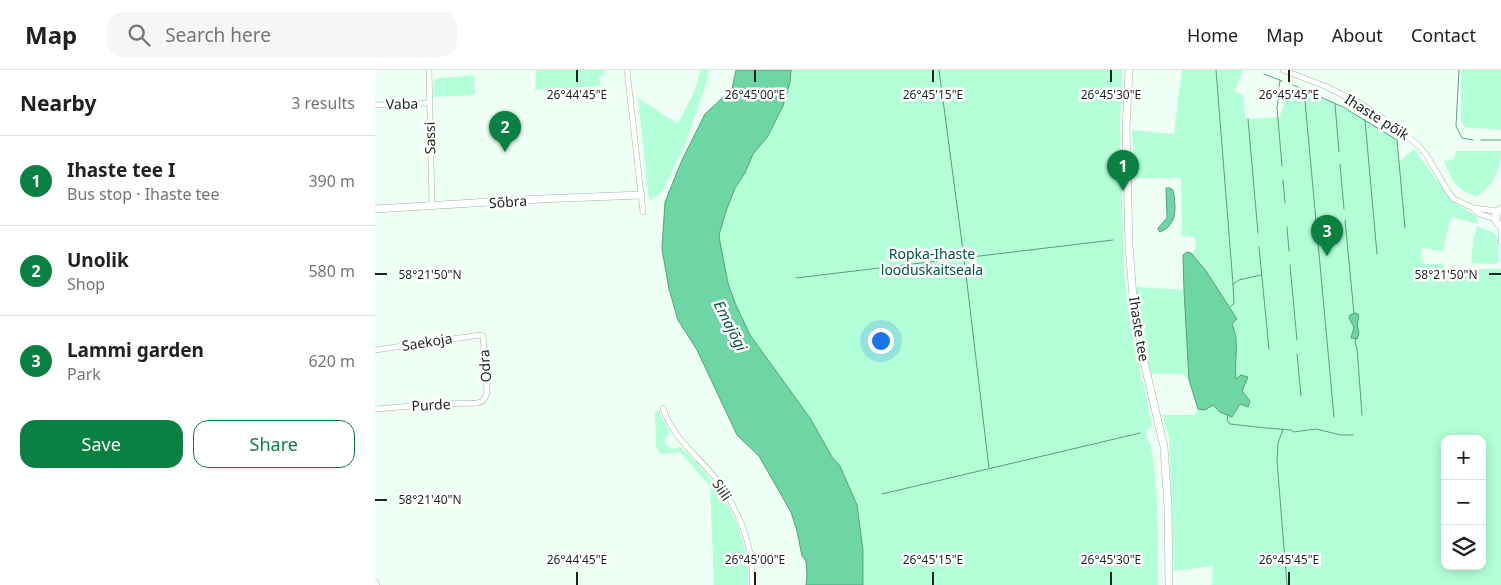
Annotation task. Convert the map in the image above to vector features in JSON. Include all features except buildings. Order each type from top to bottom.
[{"type":"street","name":"Sassi","points":[[429,70],[432,206]]},
{"type":"street","points":[[627,70],[643,212]]},
{"type":"street","name":"Ihaste tee","points":[[1129,70],[1126,128],[1129,239],[1133,298],[1142,353],[1164,447],[1168,507],[1169,585]]},
{"type":"street","name":"Ihaste põik","points":[[1283,70],[1363,105],[1409,136],[1427,156],[1449,193],[1480,214],[1495,219]]},
{"type":"street","name":"Vaba","points":[[375,105],[430,102]]},
{"type":"street","name":"Sõbra","points":[[375,210],[540,199],[641,195]]},
{"type":"street","name":"Ihaste põik","points":[[1473,208],[1499,210]]},
{"type":"street","points":[[1499,210],[1495,214],[1495,219],[1501,226],[1501,242]]},
{"type":"street","name":"Saekoja","points":[[375,350],[480,335]]},
{"type":"street","name":"Odra","points":[[480,335],[483,336],[487,393],[485,399]]},
{"type":"street","name":"Purde","points":[[375,409],[477,403],[485,399]]},
{"type":"street","name":"Siili","points":[[663,408],[671,427],[678,437],[719,482],[738,515],[750,553],[752,585]]},
{"type":"green space","points":[[536,70],[604,70],[605,75],[599,76],[601,86],[535,90]]},
{"type":"green space","points":[[701,70],[709,70],[686,143],[663,191],[649,201],[638,98],[678,124],[694,92]]},
{"type":"green space","name":"Ropka-Ihaste looduskaitseala","points":[[791,70],[1122,70],[1120,128],[1124,272],[1130,323],[1152,425],[1146,431],[1153,460],[1156,495],[1158,585],[863,585],[862,535],[849,484],[841,469],[750,335],[735,303],[728,282],[719,235],[735,188],[745,173],[753,154],[768,136],[783,107],[790,82]]},
{"type":"green space","points":[[1182,70],[1243,70],[1235,91],[1244,96],[1245,116],[1247,119],[1279,117],[1283,109],[1285,97],[1304,90],[1316,95],[1352,113],[1397,140],[1399,162],[1414,149],[1455,203],[1477,216],[1478,224],[1452,217],[1443,251],[1422,248],[1421,258],[1424,264],[1443,264],[1444,275],[1464,275],[1469,269],[1501,269],[1501,585],[1212,585],[1213,566],[1174,571],[1169,437],[1162,415],[1195,415],[1198,409],[1205,410],[1212,404],[1240,404],[1247,407],[1250,401],[1243,393],[1236,378],[1235,336],[1225,304],[1204,269],[1191,253],[1194,252],[1196,244],[1194,237],[1182,236],[1181,178],[1135,178],[1132,130],[1174,134]]},
{"type":"green space","points":[[1461,70],[1501,70],[1501,130],[1464,127],[1461,122]]},
{"type":"green space","points":[[474,75],[475,95],[433,97],[434,79]]},
{"type":"green space","points":[[1456,151],[1501,151],[1498,171],[1492,183],[1477,196],[1459,187],[1449,173],[1444,161],[1454,159]]},
{"type":"green space","points":[[1477,226],[1494,233],[1498,240],[1499,261],[1494,264],[1471,263],[1473,241]]},
{"type":"green space","points":[[1136,287],[1184,290],[1189,380],[1182,374],[1151,374],[1143,337]]},
{"type":"green space","points":[[655,411],[660,411],[670,433],[665,438],[666,445],[673,449],[681,447],[691,457],[716,486],[732,512],[743,541],[748,570],[748,585],[714,585],[710,486],[680,452],[661,454],[656,447]]},
{"type":"water","name":"Emajõgi","points":[[736,70],[791,70],[790,82],[783,106],[768,136],[753,154],[745,173],[735,188],[726,211],[719,235],[728,283],[750,335],[810,418],[832,457],[840,466],[857,505],[863,550],[863,585],[806,585],[806,561],[802,556],[791,512],[759,456],[737,435],[697,350],[678,320],[669,289],[662,249],[665,202],[682,160],[705,114],[732,89]]},
{"type":"water","points":[[1166,188],[1173,190],[1175,208],[1170,225],[1160,232],[1158,228],[1167,218]]},
{"type":"water","points":[[1187,252],[1191,253],[1206,271],[1237,319],[1232,324],[1236,337],[1236,379],[1241,375],[1248,377],[1242,391],[1250,401],[1248,407],[1240,404],[1232,417],[1220,412],[1213,405],[1205,410],[1198,409],[1189,380],[1183,255]]},
{"type":"water","points":[[1356,313],[1359,315],[1357,339],[1351,338],[1354,327],[1349,318],[1350,315]]},
{"type":"waterway","points":[[939,70],[989,468]]},
{"type":"waterway","points":[[1216,70],[1233,284]]},
{"type":"waterway","points":[[1459,70],[1456,126],[1462,138],[1473,140]]},
{"type":"waterway","points":[[1264,74],[1282,81]]},
{"type":"waterway","points":[[1279,87],[1280,81]]},
{"type":"waterway","points":[[1293,85],[1343,107],[1397,140],[1405,228]]},
{"type":"waterway","points":[[1304,90],[1334,417]]},
{"type":"waterway","points":[[1279,95],[1277,108],[1282,166]]},
{"type":"waterway","points":[[1335,104],[1339,152]]},
{"type":"waterway","points":[[1248,119],[1258,233]]},
{"type":"waterway","points":[[1365,120],[1377,254]]},
{"type":"waterway","points":[[1481,140],[1501,140]]},
{"type":"waterway","points":[[1340,164],[1344,209]]},
{"type":"waterway","points":[[1283,180],[1285,203]]},
{"type":"waterway","points":[[1345,220],[1354,314]]},
{"type":"waterway","points":[[1287,227],[1289,251]]},
{"type":"waterway","points":[[796,278],[1113,240]]},
{"type":"waterway","points":[[1259,247],[1269,349]]},
{"type":"waterway","points":[[1290,265],[1297,340]]},
{"type":"waterway","points":[[1230,307],[1234,304],[1233,284],[1239,280],[1261,275]]},
{"type":"waterway","points":[[1356,338],[1362,415]]},
{"type":"waterway","points":[[1297,354],[1301,396]]},
{"type":"waterway","points":[[1228,415],[1227,420],[1230,424],[1291,430],[1294,432],[1316,429],[1341,435],[1353,435]]},
{"type":"waterway","points":[[1283,429],[1278,443],[1277,461],[1287,585]]},
{"type":"waterway","points":[[882,494],[1140,433]]},
{"type":"place","name":"Unolik","points":[[505,152]]},
{"type":"place","name":"Ihaste tee I","points":[[1123,191]]},
{"type":"place","name":"Lammi garden","points":[[1327,256]]}]
